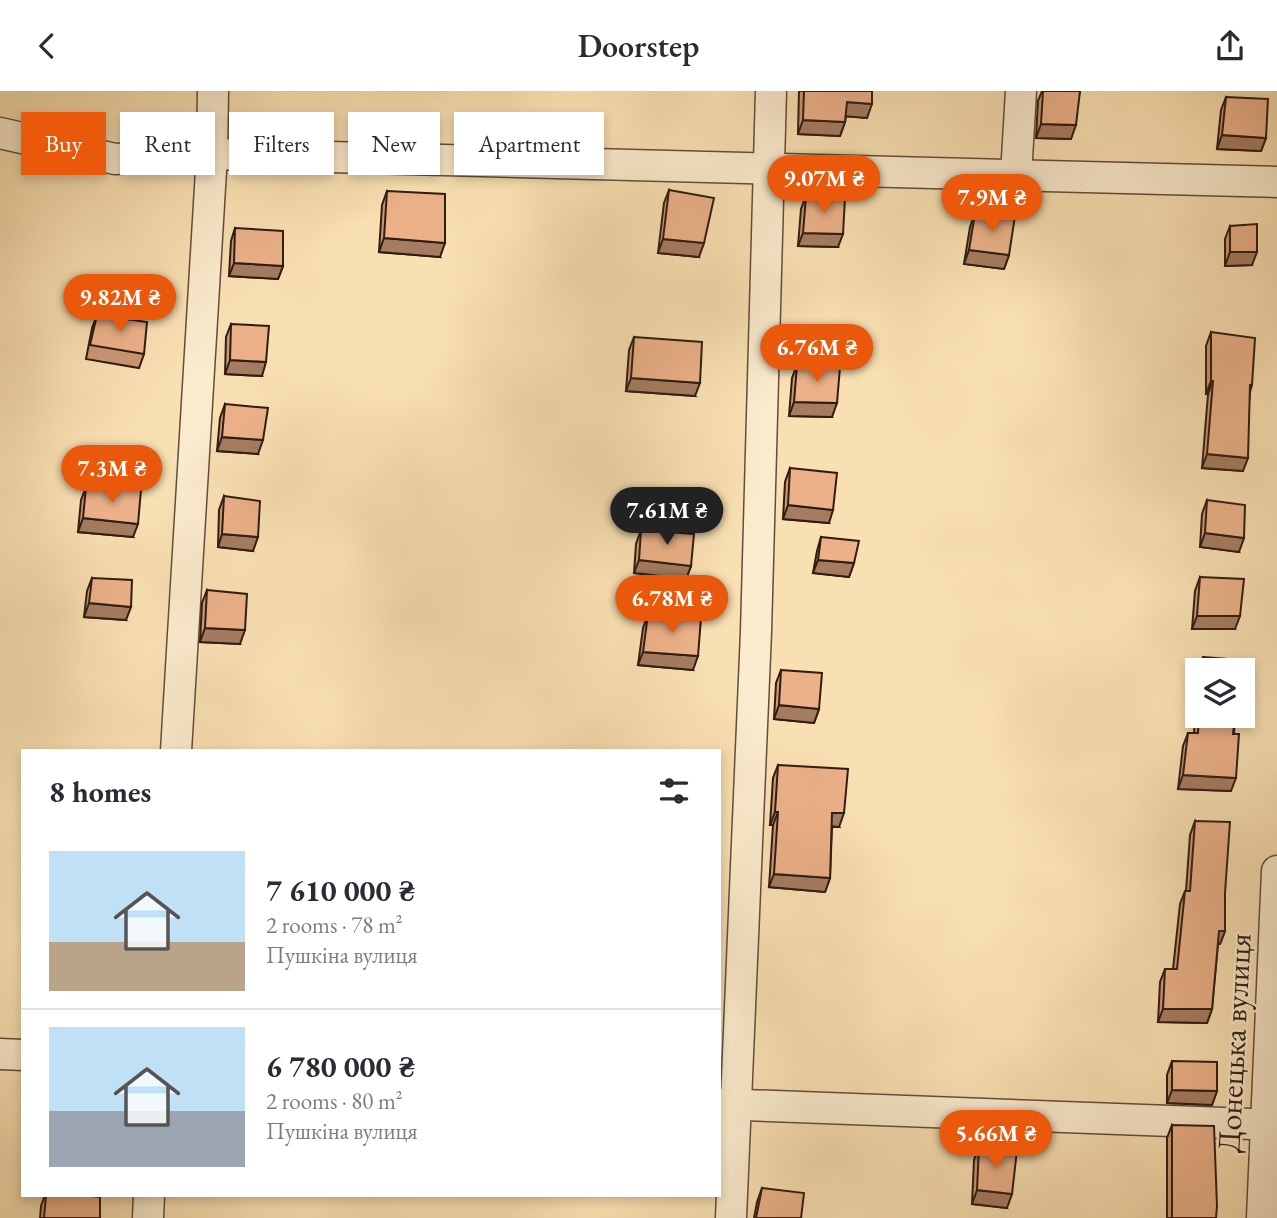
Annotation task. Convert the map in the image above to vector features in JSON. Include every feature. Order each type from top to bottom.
[{"type":"street","points":[[213,91],[213,112]]},
{"type":"street","points":[[731,1218],[728,1105],[756,632],[771,91]]},
{"type":"street","points":[[1016,175],[1021,91]]},
{"type":"street","points":[[0,133],[120,159]]},
{"type":"street","points":[[215,155],[1277,183]]},
{"type":"street","points":[[176,749],[211,175]]},
{"type":"street","name":"Донецька вулиця","points":[[1262,1218],[1271,1125],[1277,871]]},
{"type":"street","points":[[0,1054],[21,1055]]},
{"type":"street","points":[[728,1105],[1271,1125]]},
{"type":"street","points":[[148,1218],[149,1197]]},
{"type":"building","points":[[804,91],[872,91],[872,104],[847,102],[845,122],[803,120]]},
{"type":"building","points":[[1043,91],[1080,91],[1076,125],[1041,124]]},
{"type":"building","points":[[1226,97],[1268,99],[1266,138],[1222,135]]},
{"type":"building","points":[[669,190],[714,198],[704,243],[663,239]]},
{"type":"building","points":[[387,191],[445,194],[445,243],[384,238]]},
{"type":"building","points":[[806,196],[845,198],[843,234],[803,233]]},
{"type":"building","points":[[975,213],[1015,216],[1009,255],[969,250]]},
{"type":"building","points":[[1257,224],[1257,252],[1230,252],[1230,226]]},
{"type":"building","points":[[235,228],[283,231],[283,266],[234,263]]},
{"type":"building","points":[[97,315],[147,322],[144,354],[90,345]]},
{"type":"building","points":[[231,324],[269,326],[266,362],[230,360]]},
{"type":"building","points":[[1211,332],[1255,338],[1250,385],[1248,458],[1207,454],[1213,381]]},
{"type":"building","points":[[634,337],[702,342],[700,383],[631,378]]},
{"type":"building","points":[[797,365],[840,367],[837,403],[794,402]]},
{"type":"building","points":[[225,404],[268,408],[263,440],[222,437]]},
{"type":"building","points":[[790,468],[837,473],[833,510],[788,505]]},
{"type":"building","points":[[86,487],[141,490],[138,524],[83,518]]},
{"type":"building","points":[[224,496],[260,501],[258,537],[222,534]]},
{"type":"building","points":[[1207,500],[1245,505],[1244,538],[1205,533]]},
{"type":"building","points":[[641,530],[694,534],[691,566],[639,560]]},
{"type":"building","points":[[821,537],[859,541],[854,563],[818,560]]},
{"type":"building","points":[[1200,577],[1244,579],[1240,616],[1197,616]]},
{"type":"building","points":[[92,578],[132,580],[131,607],[89,603]]},
{"type":"building","points":[[207,590],[247,594],[245,630],[205,628]]},
{"type":"building","points":[[648,614],[701,618],[698,656],[643,652]]},
{"type":"building","points":[[781,670],[822,673],[819,709],[779,705]]},
{"type":"building","points":[[1198,728],[1234,728],[1233,734],[1239,734],[1236,778],[1183,775],[1188,733],[1198,733]]},
{"type":"building","points":[[778,765],[848,769],[844,813],[832,813],[830,878],[774,874]]},
{"type":"building","points":[[1195,821],[1230,822],[1225,931],[1219,931],[1212,1009],[1163,1009],[1165,969],[1177,969],[1185,891],[1190,891]]},
{"type":"building","points":[[1172,1061],[1217,1062],[1217,1091],[1172,1090]]},
{"type":"building","points":[[1172,1125],[1214,1126],[1216,1218],[1172,1218]]},
{"type":"building","points":[[979,1146],[1017,1150],[1012,1194],[977,1190]]},
{"type":"building","points":[[762,1188],[804,1193],[801,1218],[756,1218]]},
{"type":"building","points":[[46,1197],[100,1197],[100,1218],[44,1218]]}]
